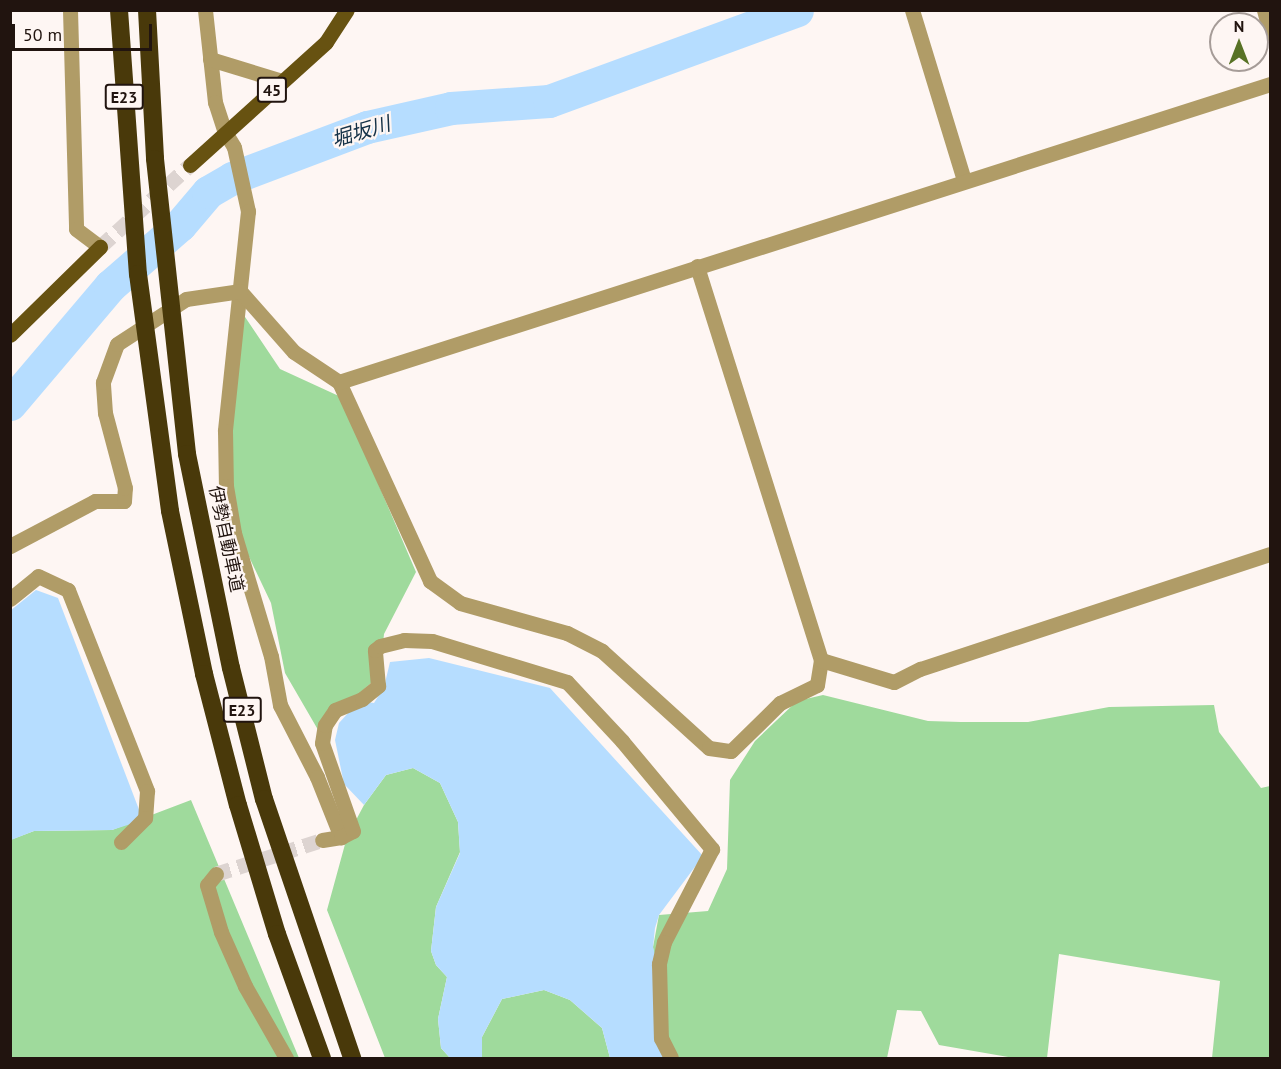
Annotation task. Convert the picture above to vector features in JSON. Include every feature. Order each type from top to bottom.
[{"type":"highway","name":"E23","points":[[120,10],[129,184],[147,365],[170,511],[204,674],[277,934],[322,1059]]},
{"type":"highway","name":"伊勢自動車道","points":[[147,10],[155,159],[174,351],[195,495],[231,668],[264,799],[352,1059]]},
{"type":"main road","name":"45","points":[[190,165],[326,42],[347,10]]},
{"type":"main road","points":[[10,335],[100,247]]},
{"type":"street","points":[[70,10],[76,229],[100,247]]},
{"type":"street","points":[[205,10],[215,102],[225,132],[234,147],[248,211],[225,431],[226,486],[234,533],[271,656],[280,705],[317,777],[341,837]]},
{"type":"street","points":[[912,10],[964,180]]},
{"type":"street","points":[[1264,10],[1270,33]]},
{"type":"street","points":[[210,58],[282,81]]},
{"type":"street","points":[[339,382],[964,180],[1270,84]]},
{"type":"street","points":[[240,291],[294,352],[339,382],[430,581],[460,603],[567,633],[602,651],[709,748],[731,751],[780,703],[817,686],[821,660],[696,266]]},
{"type":"street","points":[[10,546],[95,501],[124,501],[125,488],[105,413],[103,382],[117,344],[186,299],[240,291]]},
{"type":"street","points":[[821,660],[894,682],[920,669],[1270,554]]},
{"type":"street","points":[[10,599],[38,576],[68,590],[147,791],[145,818],[121,842]]},
{"type":"street","points":[[322,840],[341,837],[353,831],[322,743],[325,725],[335,710],[362,699],[378,686],[375,650],[380,646],[404,640],[432,641],[567,682],[622,741],[712,849],[663,942],[659,964],[662,1038],[670,1059]]},
{"type":"street","points":[[216,874],[207,885],[221,932],[245,986],[286,1059]]},
{"type":"green space","points":[[241,311],[280,369],[341,397],[416,572],[384,634],[380,675],[338,712],[321,735],[285,673],[271,603],[233,523],[224,481]]},
{"type":"green space","points":[[823,695],[928,721],[961,722],[1028,722],[1109,707],[1214,705],[1219,732],[1261,788],[1270,786],[1270,1058],[1212,1058],[1220,981],[1059,954],[1047,1058],[1014,1058],[939,1045],[921,1011],[897,1010],[887,1058],[664,1058],[653,947],[659,915],[708,911],[727,869],[730,780],[755,741],[797,701]]},
{"type":"green space","points":[[413,768],[440,783],[458,822],[460,852],[436,907],[431,951],[436,965],[447,977],[438,1019],[441,1048],[450,1058],[385,1058],[327,910],[347,837],[364,805],[386,775]]},
{"type":"green space","points":[[191,800],[299,1058],[11,1058],[10,840],[34,831],[112,830]]},
{"type":"green space","points":[[544,990],[570,1000],[602,1028],[610,1058],[482,1058],[482,1037],[502,999]]},
{"type":"water","points":[[36,590],[58,598],[143,820],[112,830],[34,831],[11,840],[10,611]]},
{"type":"water","points":[[429,658],[550,688],[703,856],[659,915],[655,928],[653,947],[660,974],[664,1058],[610,1058],[602,1028],[570,1000],[544,990],[502,999],[482,1037],[482,1058],[450,1058],[441,1048],[438,1019],[447,977],[436,965],[431,951],[436,907],[460,853],[458,822],[440,783],[413,768],[386,775],[364,805],[344,784],[335,740],[339,723],[359,701],[374,703],[384,687],[390,662]]},
{"type":"waterway","name":"堀坂川","points":[[10,404],[110,286],[180,225],[208,192],[232,178],[367,127],[451,108],[549,101],[797,10]]},
{"type":"tunnel","points":[[100,247],[190,165]]},
{"type":"tunnel","points":[[216,874],[322,840]]}]
